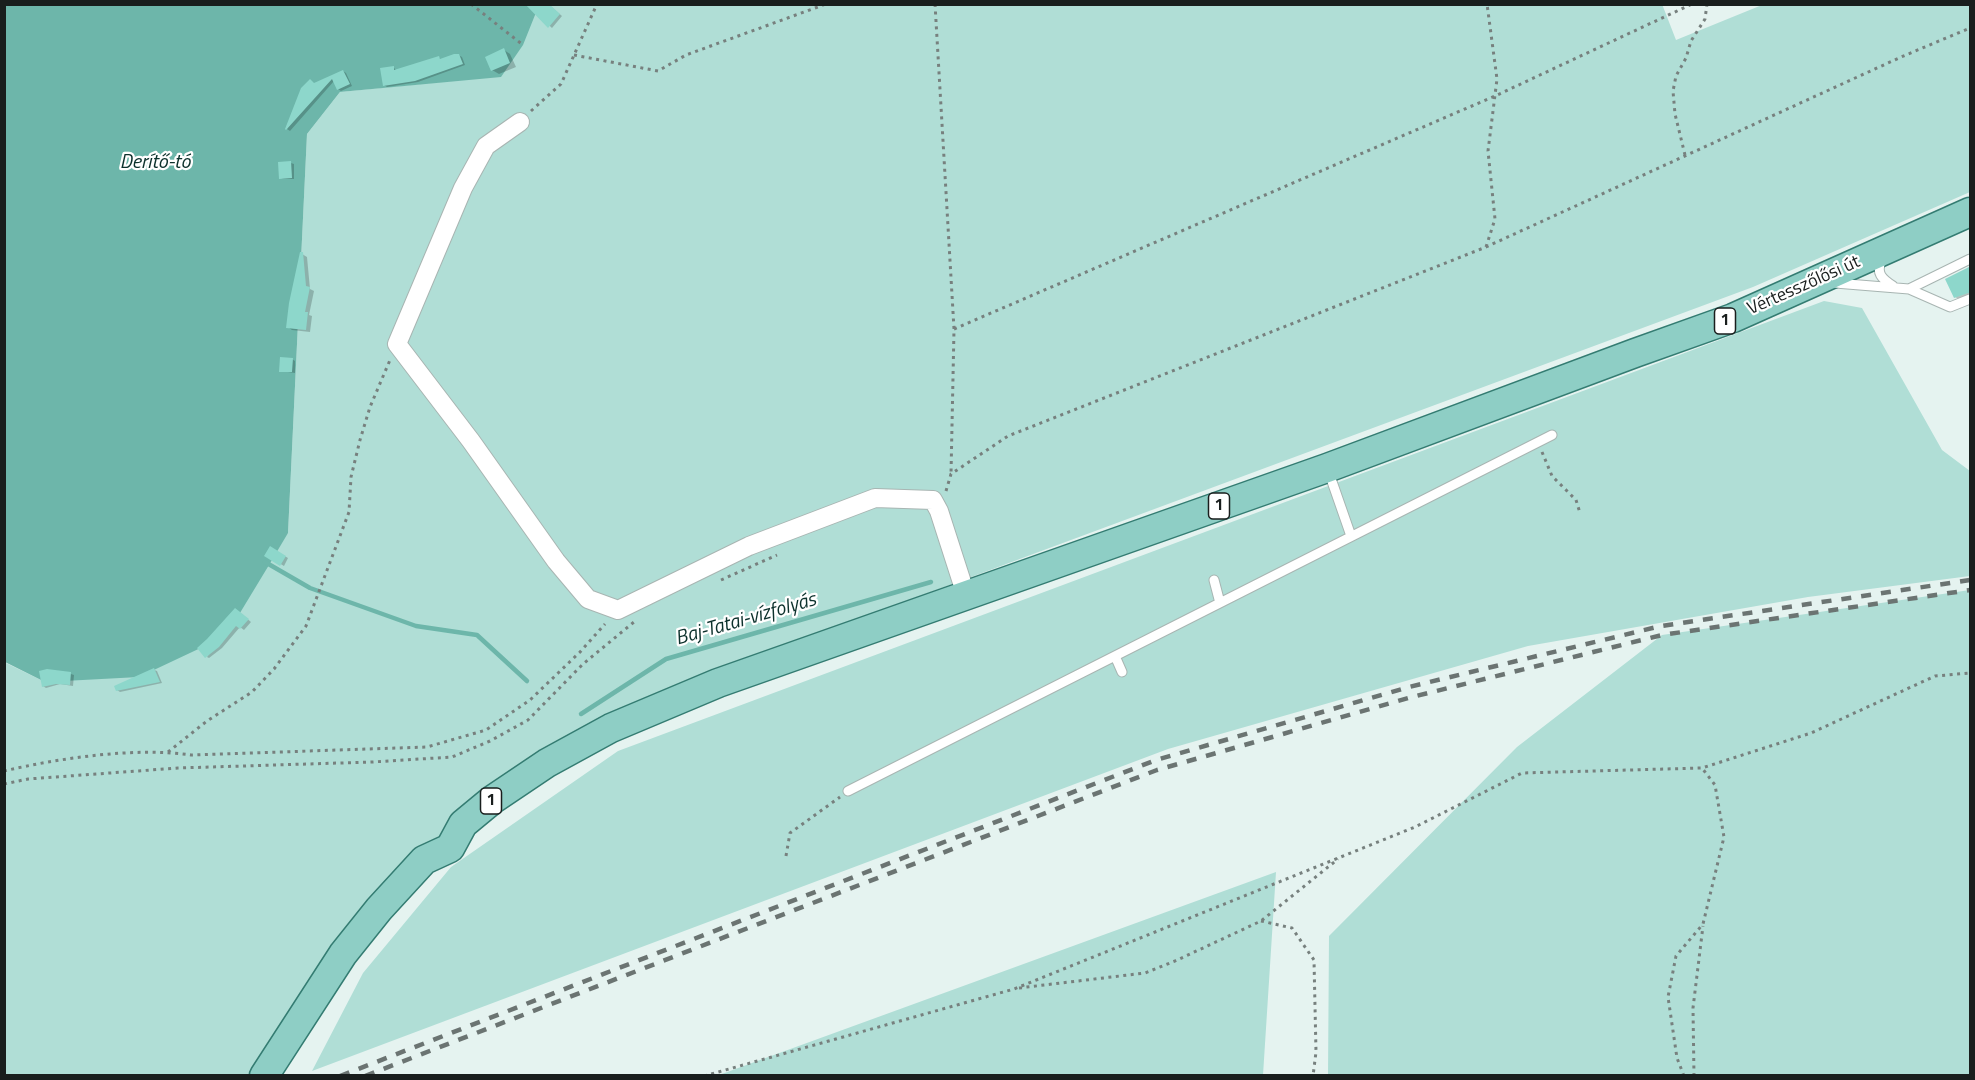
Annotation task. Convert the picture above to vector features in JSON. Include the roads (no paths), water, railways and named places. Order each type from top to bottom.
[{"type":"main road","name":"Vértesszőlősi út","points":[[1328,468],[1733,318],[1971,212]]},
{"type":"main road","name":"1","points":[[268,1068],[343,954],[379,909],[424,860],[450,848],[463,824],[520,780],[582,744],[645,713],[718,683],[1328,468]]},
{"type":"street","points":[[520,122],[486,146],[463,188],[397,344],[471,441],[563,569],[588,599],[618,610],[749,546],[875,498],[933,500],[939,511],[966,595]]},
{"type":"lane","points":[[1887,249],[1879,265],[1879,273],[1884,280],[1896,287]]},
{"type":"lane","points":[[1909,289],[1971,259]]},
{"type":"lane","points":[[1812,284],[1840,283],[1909,289],[1950,307],[1971,299]]},
{"type":"lane","points":[[848,791],[1552,435]]},
{"type":"lane","points":[[1328,468],[1351,537]]},
{"type":"lane","points":[[1214,580],[1220,603]]},
{"type":"lane","points":[[1115,656],[1122,672]]},
{"type":"water","name":"Derítő-tó","points":[[4,5],[539,5],[523,45],[501,77],[340,92],[307,134],[288,533],[226,636],[139,677],[45,682],[5,662]]},
{"type":"waterway","name":"Baj-Tatai-vízfolyás","points":[[265,562],[310,588],[416,626],[477,635],[527,681]]},
{"type":"waterway","name":"Baj-Tatai-vízfolyás","points":[[581,714],[666,659],[931,582]]},
{"type":"railway","points":[[340,1076],[1156,760],[1409,687],[1661,626],[1970,580]]},
{"type":"railway","points":[[365,1076],[1157,770],[1412,697],[1662,635],[1970,590]]}]
